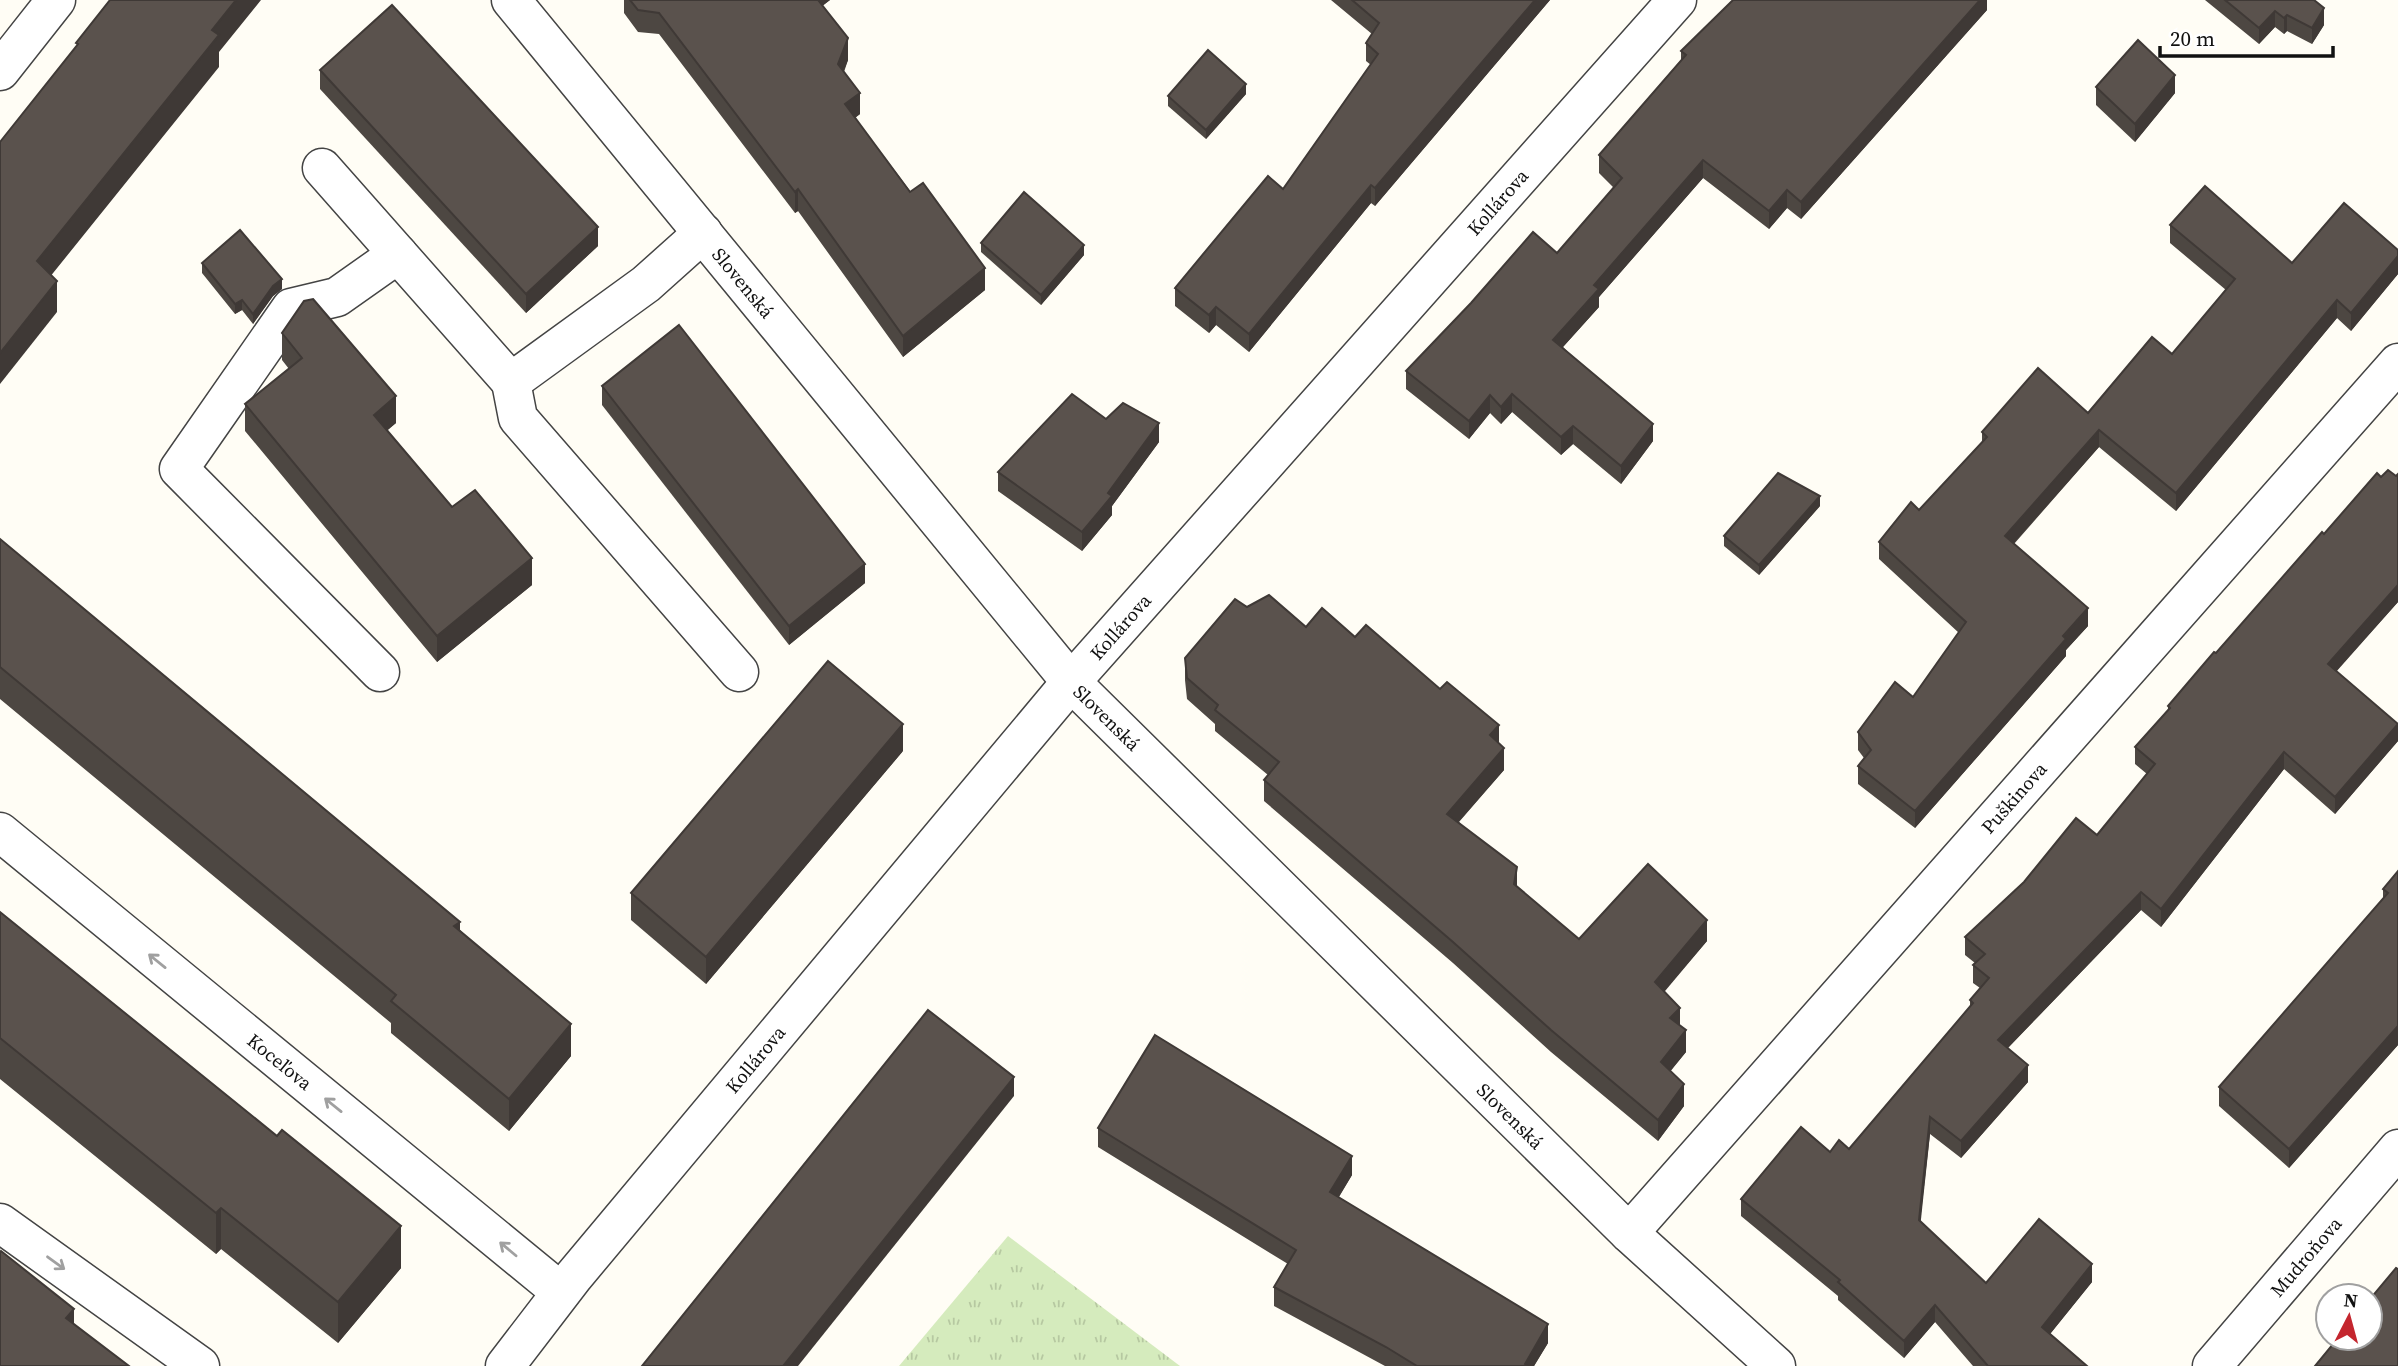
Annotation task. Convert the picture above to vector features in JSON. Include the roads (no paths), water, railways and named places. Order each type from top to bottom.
[{"type":"street","points":[[0,71],[55,0]]},
{"type":"street","name":"Slovenská","points":[[511,0],[1071,682],[1629,1233],[1776,1366]]},
{"type":"street","name":"Kollárova","points":[[505,1366],[561,1292],[1071,682],[1678,0]]},
{"type":"street","points":[[322,168],[511,382],[518,418],[739,672]]},
{"type":"street","points":[[511,382],[646,284],[703,233]]},
{"type":"street","points":[[380,672],[179,469],[291,308],[337,297],[398,254]]},
{"type":"street","name":"Puškinova","points":[[1629,1233],[2398,363]]},
{"type":"street","name":"Koceľova","points":[[0,832],[561,1292]]},
{"type":"street","name":"Mudroňova","points":[[2212,1366],[2398,1149]]},
{"type":"street","points":[[0,1223],[200,1366]]}]
